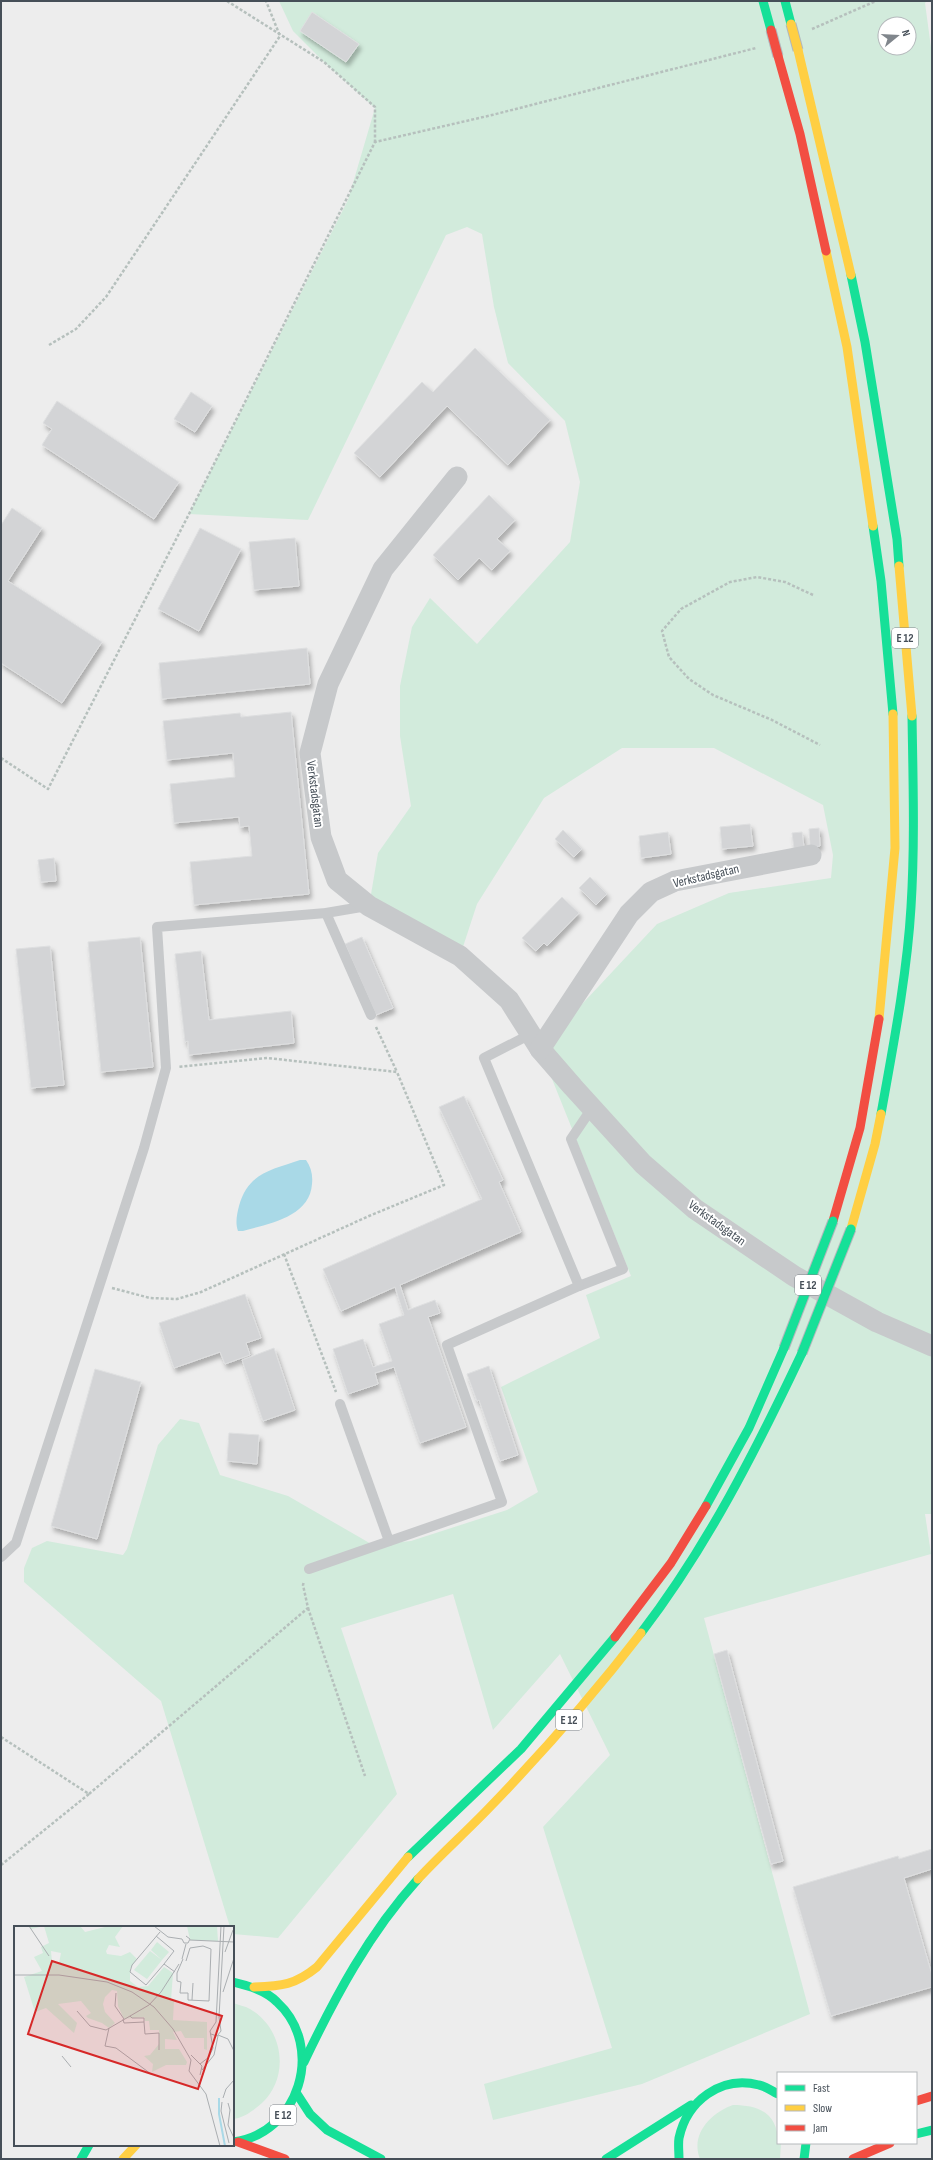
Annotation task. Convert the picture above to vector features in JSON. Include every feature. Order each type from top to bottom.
[{"type":"main road","name":"E 12","points":[[254,1987],[279,1986],[302,1979],[317,1967],[412,1853],[521,1749],[601,1655],[670,1563],[706,1506],[749,1428],[784,1348],[833,1221],[860,1128],[878,1035],[896,848],[894,712],[881,581],[847,347],[800,134],[763,1]]},
{"type":"main road","name":"E 12","points":[[236,2142],[252,2138],[279,2120],[290,2108],[297,2094],[304,2062],[328,2012],[376,1931],[401,1898],[433,1862],[543,1751],[619,1662],[661,1606],[714,1527],[767,1430],[802,1353],[851,1229],[875,1144],[895,1035],[911,908],[914,821],[912,714],[897,539],[865,342],[840,224],[786,1]]},
{"type":"main road","name":"E 12","points":[[234,1982],[254,1987],[269,1995],[290,2017],[298,2031],[304,2062]]},
{"type":"main road","points":[[606,2159],[713,2090],[734,2083],[756,2084],[777,2094]]},
{"type":"main road","points":[[297,2094],[310,2114],[327,2130],[381,2159]]},
{"type":"main road","points":[[917,2101],[932,2096]]},
{"type":"main road","points":[[679,2159],[678,2142],[682,2126],[695,2102]]},
{"type":"main road","points":[[917,2134],[932,2130]]},
{"type":"main road","points":[[236,2142],[285,2159]]},
{"type":"main road","points":[[804,2159],[806,2144]]},
{"type":"main road","points":[[853,2159],[868,2151],[887,2144]]},
{"type":"main road","points":[[81,2159],[88,2146]]},
{"type":"main road","points":[[123,2159],[135,2146]]},
{"type":"street","name":"Verkstadsgatan","points":[[456,477],[383,569],[328,684],[310,753],[321,837],[337,880],[369,906],[460,956],[510,1000],[535,1042],[592,1108],[643,1164],[701,1213],[794,1276],[877,1322],[932,1346]]},
{"type":"street","name":"Verkstadsgatan","points":[[535,1042],[629,914],[651,892],[676,881],[811,856]]},
{"type":"lane","points":[[1,1557],[16,1543],[144,1148],[166,1068],[157,927],[326,913],[369,906]]},
{"type":"lane","points":[[326,913],[371,1015]]},
{"type":"lane","points":[[535,1042],[484,1058],[579,1286]]},
{"type":"lane","points":[[309,1569],[502,1502],[447,1345],[623,1268],[571,1138],[592,1108]]},
{"type":"lane","points":[[340,1404],[389,1541]]},
{"type":"path","points":[[1,758],[48,789],[189,514],[375,142],[375,107],[324,62],[280,36],[227,1]]},
{"type":"path","points":[[266,1],[280,36]]},
{"type":"path","points":[[805,32],[876,1]]},
{"type":"path","points":[[49,345],[76,329],[106,297],[280,36]]},
{"type":"path","points":[[375,142],[492,115],[760,46]]},
{"type":"path","points":[[813,595],[785,582],[757,577],[730,582],[681,609],[662,631],[669,657],[689,679],[713,695],[772,720],[820,745]]},
{"type":"path","points":[[100,1285],[150,1298],[177,1299],[201,1292],[370,1216],[444,1185],[397,1072],[371,1015]]},
{"type":"path","points":[[166,1068],[267,1058],[397,1072]]},
{"type":"path","points":[[284,1254],[340,1404]]},
{"type":"path","points":[[309,1569],[303,1584],[308,1608],[365,1776]]},
{"type":"path","points":[[1,1865],[89,1794],[308,1608]]},
{"type":"path","points":[[1,1737],[89,1794]]},
{"type":"green space","points":[[279,1],[927,1],[925,3],[932,55],[932,1514],[925,1514],[931,1554],[704,1618],[810,2014],[642,2084],[493,2120],[484,2084],[612,2048],[543,1827],[610,1755],[560,1654],[493,1730],[453,1594],[341,1628],[397,1794],[278,1938],[234,1934],[234,1926],[230,1926],[161,1701],[24,1582],[24,1568],[32,1548],[47,1541],[123,1555],[127,1549],[158,1445],[180,1419],[199,1423],[220,1475],[288,1496],[373,1545],[411,1541],[507,1510],[538,1492],[501,1387],[600,1338],[586,1295],[631,1276],[540,1049],[657,924],[729,893],[831,878],[833,855],[823,805],[714,748],[622,748],[544,798],[477,904],[460,956],[369,906],[378,853],[411,806],[400,736],[400,686],[412,627],[430,598],[477,644],[570,542],[580,482],[565,421],[508,363],[494,307],[482,234],[467,227],[446,235],[308,520],[189,514],[348,200],[375,108],[324,62],[293,31]]},
{"type":"green space","points":[[234,2003],[250,2009],[270,2028],[276,2041],[279,2054],[277,2080],[271,2092],[262,2103],[252,2111],[234,2119]]},
{"type":"green space","points":[[733,2105],[743,2105],[759,2109],[766,2113],[775,2125],[777,2144],[781,2144],[780,2159],[700,2159],[698,2141],[700,2133],[710,2119]]},
{"type":"water","points":[[300,1160],[306,1160],[312,1177],[309,1195],[304,1204],[296,1212],[275,1222],[238,1231],[236,1222],[238,1209],[248,1186],[262,1174],[270,1170]]},
{"type":"building","points":[[312,12],[359,44],[346,62],[300,31]]},
{"type":"building","points":[[475,348],[550,420],[508,465],[447,406],[380,477],[354,453],[422,382],[433,392]]},
{"type":"building","points":[[191,392],[212,406],[195,432],[174,419]]},
{"type":"building","points":[[57,401],[179,482],[154,519],[42,445],[52,429],[43,423]]},
{"type":"building","points":[[489,495],[515,520],[497,539],[510,551],[492,570],[479,558],[458,580],[433,555]]},
{"type":"building","points":[[12,508],[42,528],[8,581],[102,642],[62,703],[1,663],[1,525]]},
{"type":"building","points":[[200,528],[241,549],[199,631],[158,609]]},
{"type":"building","points":[[295,538],[299,586],[254,590],[249,542]]},
{"type":"building","points":[[307,648],[310,684],[162,699],[159,663]]},
{"type":"building","points":[[291,712],[309,894],[194,905],[190,862],[252,856],[249,826],[240,827],[239,817],[174,823],[170,784],[235,777],[233,753],[167,760],[163,721],[240,713],[241,717]]},
{"type":"building","points":[[750,824],[753,846],[722,849],[720,827]]},
{"type":"building","points":[[819,828],[820,846],[810,847],[809,829]]},
{"type":"building","points":[[563,830],[582,849],[574,857],[555,839]]},
{"type":"building","points":[[668,832],[671,854],[641,858],[639,836]]},
{"type":"building","points":[[802,832],[804,847],[794,849],[792,833]]},
{"type":"building","points":[[54,858],[56,881],[41,882],[38,860]]},
{"type":"building","points":[[590,877],[607,894],[596,905],[579,888]]},
{"type":"building","points":[[562,897],[579,913],[547,946],[544,943],[536,951],[522,938]]},
{"type":"building","points":[[140,937],[153,1067],[101,1072],[88,942]]},
{"type":"building","points":[[362,937],[393,1008],[376,1015],[345,944]]},
{"type":"building","points":[[50,946],[64,1085],[31,1088],[16,949]]},
{"type":"building","points":[[201,951],[209,1020],[291,1011],[294,1043],[189,1055],[188,1041],[185,1042],[175,954]]},
{"type":"building","points":[[464,1096],[503,1180],[499,1182],[521,1232],[400,1285],[408,1310],[435,1300],[440,1313],[428,1317],[466,1427],[420,1443],[394,1367],[375,1373],[378,1384],[348,1394],[333,1349],[363,1339],[373,1367],[392,1361],[379,1324],[404,1315],[395,1287],[341,1311],[323,1269],[482,1199],[439,1107]]},
{"type":"building","points":[[245,1294],[261,1338],[246,1343],[250,1355],[225,1364],[220,1352],[174,1368],[159,1323]]},
{"type":"building","points":[[274,1348],[295,1410],[263,1421],[242,1360]]},
{"type":"building","points":[[489,1366],[518,1455],[500,1461],[479,1400],[477,1401],[467,1374]]},
{"type":"building","points":[[95,1369],[141,1382],[97,1539],[51,1526]]},
{"type":"building","points":[[229,1433],[259,1435],[257,1464],[227,1461]]},
{"type":"building","points":[[727,1650],[783,1861],[771,1864],[714,1654]]},
{"type":"building","points":[[932,1849],[932,1869],[904,1878],[932,1975],[932,1987],[831,2016],[793,1887],[898,1856],[899,1859]]},
{"type":"traffic: fast","points":[[763,1],[771,30]]},
{"type":"traffic: fast","points":[[785,1],[791,24]]},
{"type":"traffic: fast","points":[[851,275],[865,342],[897,539],[899,566]]},
{"type":"traffic: fast","points":[[873,526],[881,581],[893,714]]},
{"type":"traffic: fast","points":[[881,1114],[899,1011],[909,933],[913,836],[912,716]]},
{"type":"traffic: fast","points":[[784,1348],[833,1221]]},
{"type":"traffic: fast","points":[[802,1353],[851,1229]]},
{"type":"traffic: fast","points":[[706,1506],[749,1428],[784,1348]]},
{"type":"traffic: fast","points":[[641,1633],[688,1567],[709,1532],[767,1426],[802,1353]]},
{"type":"traffic: fast","points":[[408,1857],[521,1749],[615,1637]]},
{"type":"traffic: fast","points":[[304,2062],[354,1966],[384,1921],[418,1879]]},
{"type":"traffic: fast","points":[[234,1982],[262,1991],[277,2002],[292,2021],[300,2042],[302,2064],[298,2086],[289,2106],[275,2123],[256,2136],[234,2142]]},
{"type":"traffic: fast","points":[[679,2159],[679,2138],[683,2125],[698,2102],[708,2094],[719,2088],[732,2084],[745,2083],[766,2087],[777,2093]]},
{"type":"traffic: fast","points":[[297,2094],[310,2114],[327,2130],[381,2159]]},
{"type":"traffic: fast","points":[[606,2159],[691,2105]]},
{"type":"traffic: fast","points":[[917,2134],[932,2130]]},
{"type":"traffic: fast","points":[[804,2159],[806,2144]]},
{"type":"traffic: fast","points":[[81,2159],[88,2146]]},
{"type":"traffic: slow","points":[[791,24],[798,50]]},
{"type":"traffic: slow","points":[[798,50],[851,275]]},
{"type":"traffic: slow","points":[[826,251],[847,347],[873,526]]},
{"type":"traffic: slow","points":[[899,566],[912,716]]},
{"type":"traffic: slow","points":[[879,1019],[895,848],[893,714]]},
{"type":"traffic: slow","points":[[851,1229],[875,1144],[881,1114]]},
{"type":"traffic: slow","points":[[418,1879],[529,1766],[605,1678],[641,1633]]},
{"type":"traffic: slow","points":[[254,1987],[280,1985],[295,1981],[302,1978],[317,1967],[408,1857]]},
{"type":"traffic: slow","points":[[123,2159],[135,2146]]},
{"type":"traffic: jam","points":[[771,30],[778,56]]},
{"type":"traffic: jam","points":[[778,56],[800,134],[826,251]]},
{"type":"traffic: jam","points":[[833,1221],[860,1128],[879,1019]]},
{"type":"traffic: jam","points":[[615,1637],[671,1563],[706,1506]]},
{"type":"traffic: jam","points":[[917,2101],[932,2096]]},
{"type":"traffic: jam","points":[[238,2142],[285,2159]]},
{"type":"traffic: jam","points":[[853,2159],[888,2144]]}]
